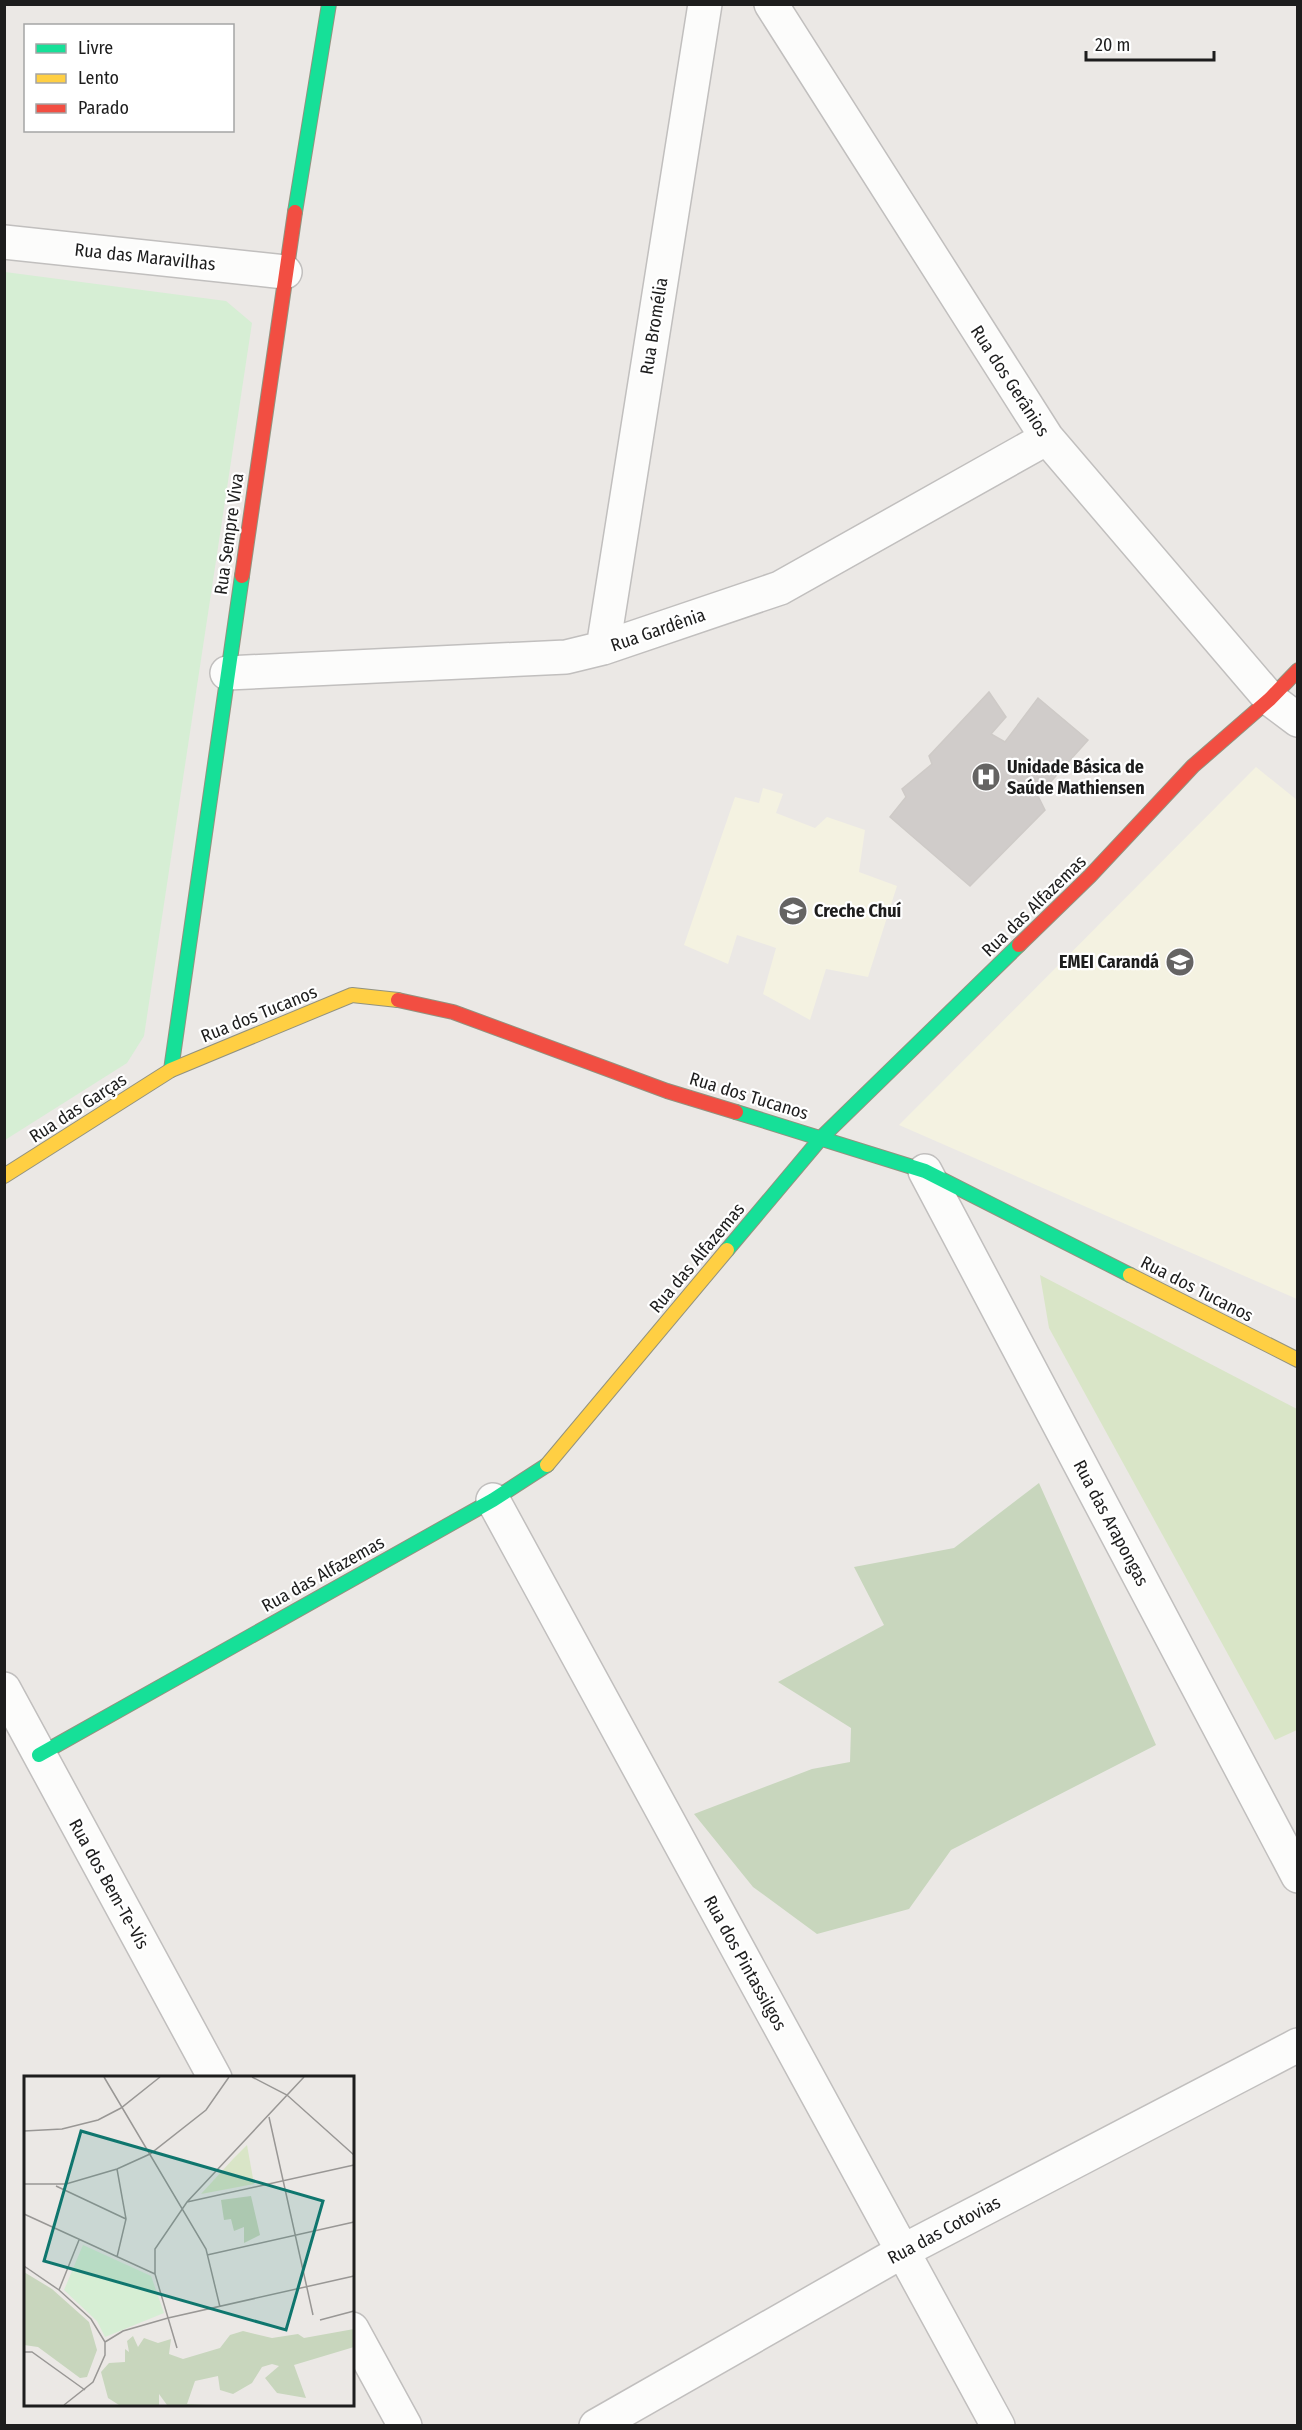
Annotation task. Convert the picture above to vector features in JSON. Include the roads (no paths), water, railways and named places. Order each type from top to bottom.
[{"type":"street","name":"Rua Sempre Viva","points":[[171,1070],[285,272],[329,4]]},
{"type":"street","name":"Rua Bromélia","points":[[603,648],[705,4]]},
{"type":"street","name":"Rua dos Gerânios","points":[[771,4],[1047,438],[1270,699],[1298,720]]},
{"type":"street","name":"Rua das Maravilhas","points":[[4,242],[285,272]]},
{"type":"street","name":"Rua Gardênia","points":[[227,673],[566,657],[603,648],[780,588],[1047,438]]},
{"type":"street","name":"Rua das Alfazemas","points":[[39,1755],[493,1500],[544,1468],[822,1137],[1090,876],[1193,766],[1270,699],[1298,670]]},
{"type":"street","name":"Rua dos Tucanos","points":[[171,1070],[352,995],[403,1001],[453,1012],[667,1091],[822,1137],[925,1171],[1298,1360]]},
{"type":"street","name":"Rua das Garças","points":[[4,1176],[171,1070]]},
{"type":"street","name":"Rua das Arapongas","points":[[925,1171],[1298,1876]]},
{"type":"street","name":"Rua dos Pintassilgos","points":[[493,1500],[998,2426]]},
{"type":"street","name":"Rua dos Bem-Te-Vis","points":[[4,1689],[214,2076]]},
{"type":"street","name":"Rua das Cotovias","points":[[596,2426],[903,2251],[1298,2045]]},
{"type":"street","points":[[354,2333],[405,2426]]},
{"type":"place","name":"Unidade Básica de Saúde Mathiensen","points":[[986,777]]},
{"type":"place","name":"Creche Chuí","points":[[793,911]]},
{"type":"place","name":"EMEI Carandá","points":[[1180,962]]}]
